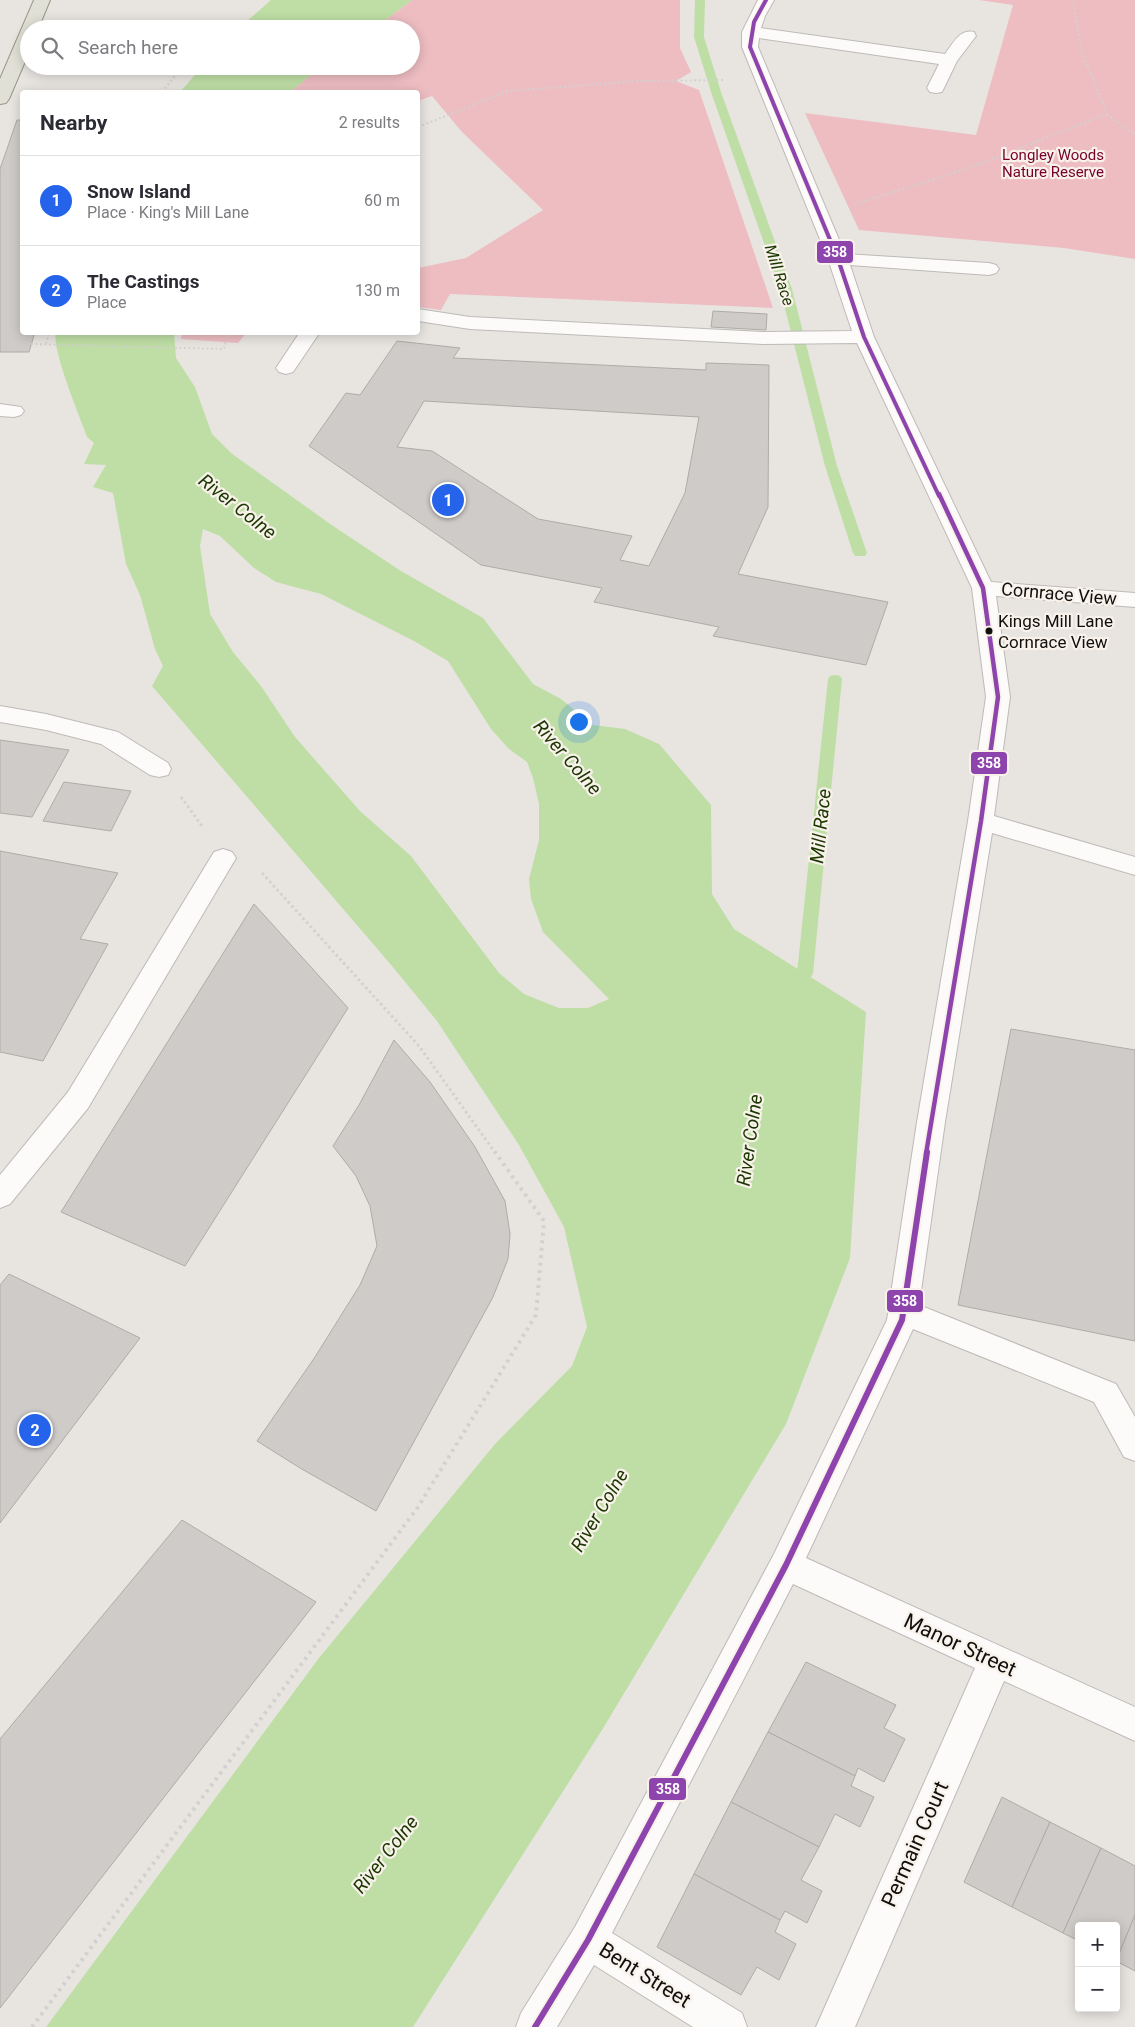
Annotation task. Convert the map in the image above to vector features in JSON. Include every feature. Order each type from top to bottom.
[{"type":"main road","points":[[33,20],[42,0]]},
{"type":"main road","points":[[0,99],[20,51]]},
{"type":"street","points":[[534,2027],[588,1940],[786,1565],[902,1320],[931,1122],[982,821],[998,697],[983,588],[864,337],[838,259],[750,47],[750,32],[756,14],[766,0]]},
{"type":"street","points":[[750,32],[950,60]]},
{"type":"street","points":[[936,88],[950,60],[968,36]]},
{"type":"street","points":[[838,259],[989,269]]},
{"type":"street","points":[[420,315],[470,323],[763,338],[864,337]]},
{"type":"street","points":[[286,368],[308,335]]},
{"type":"street","name":"Cornrace View","points":[[983,588],[1135,600]]},
{"type":"street","points":[[0,714],[46,722],[108,738],[159,769]]},
{"type":"street","points":[[982,821],[1135,866]]},
{"type":"street","points":[[0,1196],[78,1100],[223,858]]},
{"type":"street","points":[[903,1312],[1105,1393],[1135,1447]]},
{"type":"street","name":"Manor Street","points":[[786,1565],[1135,1724]]},
{"type":"street","name":"Permain Court","points":[[835,2027],[995,1661]]},
{"type":"street","name":"Bent Street","points":[[588,1940],[728,2027]]},
{"type":"path","points":[[1073,0],[1082,52],[1107,114],[1135,135]]},
{"type":"path","points":[[164,90],[176,75]]},
{"type":"path","points":[[420,127],[508,92],[639,81],[726,80]]},
{"type":"path","points":[[819,215],[969,168],[1107,114]]},
{"type":"path","points":[[46,344],[48,335]]},
{"type":"path","points":[[32,344],[224,349],[227,335]]},
{"type":"path","points":[[159,769],[196,816],[223,858]]},
{"type":"path","points":[[32,2027],[418,1507],[536,1315],[544,1221],[419,1046],[260,871]]},
{"type":"green space","points":[[412,0],[680,0],[680,48],[691,72],[676,81],[699,90],[773,308],[450,294],[441,310],[420,307],[420,268],[466,258],[543,210],[462,132],[432,96],[420,100],[420,90],[292,90],[311,75],[420,75],[420,20],[385,20]]},
{"type":"green space","name":"Longley Woods Nature Reserve","points":[[979,0],[1135,0],[1135,259],[1064,248],[859,230],[805,113],[976,135],[1013,5]]},
{"type":"green space","points":[[182,335],[244,335],[238,343],[181,339]]},
{"type":"water","points":[[271,0],[412,0],[385,20],[248,20]]},
{"type":"water","points":[[195,75],[311,75],[292,90],[182,90]]},
{"type":"water","name":"River Colne","points":[[56,335],[174,335],[176,358],[195,387],[212,434],[231,453],[333,526],[401,571],[483,618],[533,684],[561,699],[593,725],[625,729],[659,744],[711,805],[712,894],[734,929],[866,1012],[850,1258],[786,1424],[602,1730],[413,2027],[46,2027],[319,1658],[495,1444],[572,1366],[587,1327],[564,1227],[519,1145],[437,1021],[152,686],[163,666],[155,649],[140,595],[126,564],[113,493],[93,487],[106,465],[84,464],[94,443],[87,437],[58,353]],"holes":[[[203,529],[220,536],[254,568],[276,582],[321,594],[414,641],[448,661],[491,729],[509,749],[527,762],[533,778],[539,804],[539,840],[529,879],[531,899],[543,932],[609,999],[588,1008],[559,1008],[524,994],[499,973],[411,856],[360,811],[295,737],[261,686],[233,652],[210,614],[200,546]]]},
{"type":"building","points":[[17,120],[20,120],[20,335],[34,335],[29,352],[0,352],[0,169]]},
{"type":"building","points":[[713,311],[767,314],[766,330],[711,327]]},
{"type":"building","points":[[397,341],[460,348],[453,358],[706,370],[706,363],[769,365],[768,507],[738,574],[888,602],[866,665],[713,636],[719,627],[594,602],[602,588],[481,565],[309,446],[346,393],[360,395]],"holes":[[[424,401],[699,417],[685,493],[649,566],[620,560],[632,536],[538,519],[432,451],[397,447]]]},
{"type":"building","points":[[0,740],[69,750],[32,817],[0,813]]},
{"type":"building","points":[[64,782],[131,791],[111,831],[43,821]]},
{"type":"building","points":[[0,851],[118,873],[80,939],[108,944],[43,1061],[0,1052]]},
{"type":"building","points":[[254,904],[348,1008],[185,1266],[61,1212]]},
{"type":"building","points":[[1011,1029],[1135,1050],[1135,1341],[958,1305]]},
{"type":"building","points":[[394,1040],[430,1082],[475,1147],[505,1201],[510,1234],[508,1259],[493,1297],[376,1511],[257,1441],[315,1357],[360,1285],[377,1246],[370,1206],[356,1176],[333,1146],[359,1105]]},
{"type":"building","points":[[9,1274],[140,1338],[0,1523],[0,1285]]},
{"type":"building","points":[[182,1520],[316,1602],[0,2008],[0,1739]]},
{"type":"building","points":[[806,1662],[896,1705],[884,1728],[905,1739],[884,1782],[858,1768],[855,1776],[768,1732]]},
{"type":"building","points":[[768,1732],[855,1776],[851,1786],[874,1797],[860,1827],[835,1814],[819,1847],[731,1802]]},
{"type":"building","points":[[1002,1797],[1050,1822],[1012,1907],[964,1882]]},
{"type":"building","points":[[731,1802],[819,1847],[801,1880],[822,1891],[807,1923],[785,1911],[780,1920],[694,1874]]},
{"type":"building","points":[[1050,1822],[1101,1848],[1063,1933],[1012,1907]]},
{"type":"building","points":[[1101,1848],[1135,1866],[1135,1915],[1120,1951],[1120,1922],[1075,1922],[1075,1939],[1063,1933]]},
{"type":"building","points":[[694,1874],[780,1920],[775,1932],[796,1944],[779,1980],[757,1967],[741,1995],[657,1947]]},
{"type":"building","points":[[1135,1915],[1135,1971],[1120,1963],[1120,1951]]},
{"type":"waterway","name":"Mill Race","points":[[700,0],[699,37],[716,92],[786,289],[831,466],[860,553]]},
{"type":"waterway","name":"Mill Race","points":[[805,973],[835,679]]},
{"type":"transit line","name":"358","points":[[535,2027],[588,1940],[786,1565],[902,1320],[931,1122],[981,821],[998,697],[983,588],[864,337],[838,259],[750,47],[754,22],[766,0]]},
{"type":"place","name":"Snow Island","points":[[448,500]]},
{"type":"place","name":"Kings Mill Lane Cornrace View","points":[[989,631]]},
{"type":"place","name":"The Castings","points":[[35,1430]]}]
